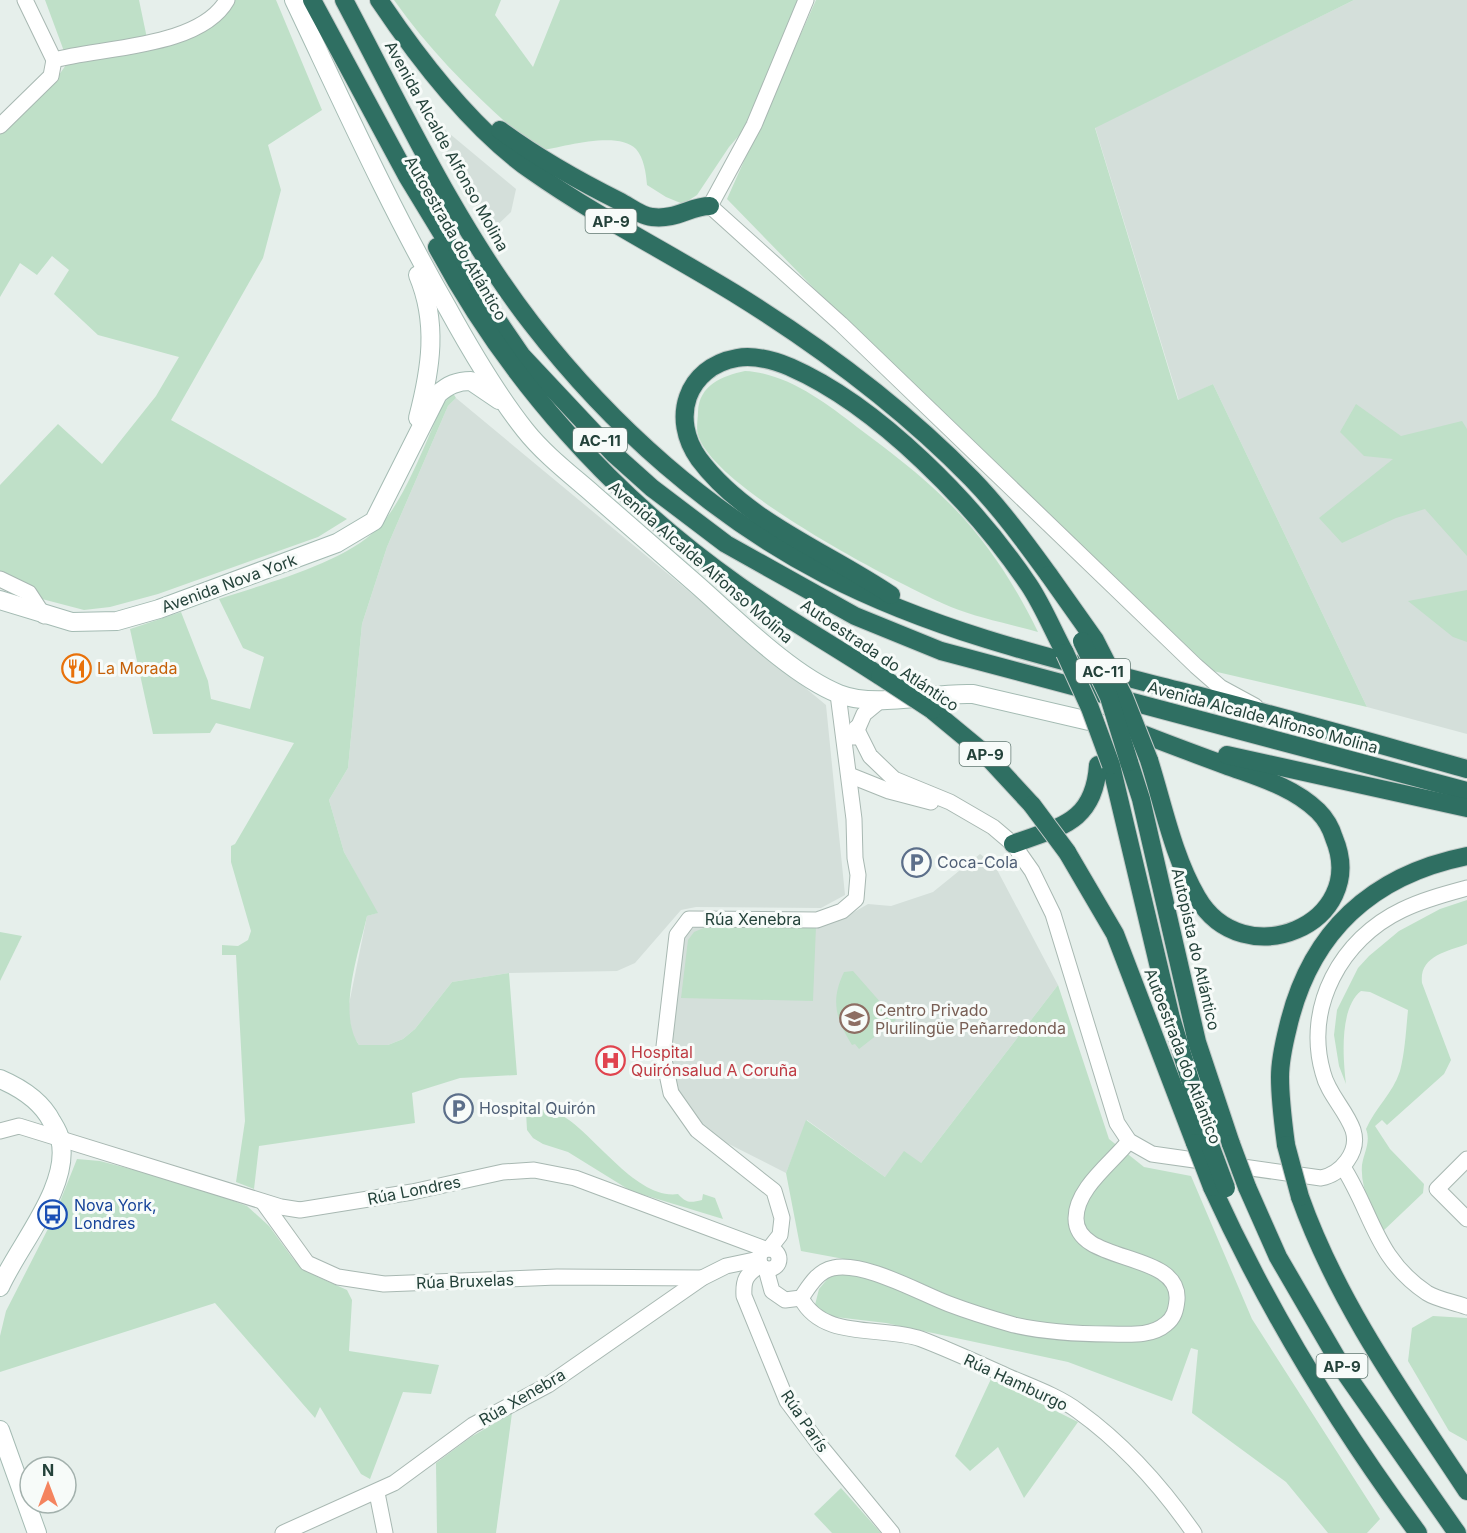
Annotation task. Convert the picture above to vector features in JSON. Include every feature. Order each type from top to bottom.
[{"type":"highway","name":"Autoestrada do Atlántico","points":[[301,0],[454,281],[500,351],[562,428],[642,509],[684,544],[738,585],[933,710],[984,753],[1032,805],[1067,852],[1115,934],[1219,1187],[1282,1328],[1333,1409],[1418,1533]]},
{"type":"highway","name":"Avenida Alcalde Alfonso Molina","points":[[312,0],[413,186],[472,284],[522,356],[614,454],[652,488],[726,544],[855,616],[941,651],[1467,791]]},
{"type":"highway","name":"Avenida Alcalde Alfonso Molina","points":[[344,0],[470,232],[531,323],[606,410],[704,497],[766,541],[826,575],[930,621],[1030,652],[1467,769]]},
{"type":"highway","name":"AP-9","points":[[379,0],[444,87],[531,170],[629,232],[734,294],[863,384],[927,436],[973,480],[1014,526],[1049,575],[1109,697],[1113,764]]},
{"type":"highway","points":[[444,87],[551,166],[649,217],[668,218],[690,212],[700,206],[710,206]]},
{"type":"highway","points":[[930,621],[880,588],[774,525],[715,477],[699,459],[684,426],[686,398],[705,373],[728,360],[762,358],[789,367],[872,418],[926,464],[981,519],[1031,587],[1065,654],[1113,764],[1202,1144]]},
{"type":"highway","points":[[1049,575],[1095,640],[1124,697],[1149,760],[1180,857],[1197,897],[1220,925],[1256,937],[1294,932],[1310,924],[1335,893],[1341,853],[1331,829],[1319,812],[1300,796],[1267,780],[1135,731]]},
{"type":"highway","points":[[1135,731],[1252,761],[1467,808]]},
{"type":"highway","points":[[1013,844],[1072,822],[1090,797],[1097,780],[1113,764]]},
{"type":"highway","name":"Autopista do Atlántico","points":[[1113,764],[1141,799],[1197,1042],[1231,1144]]},
{"type":"highway","points":[[1467,856],[1440,861],[1405,874],[1378,890],[1339,922],[1303,976],[1284,1046],[1281,1096],[1286,1145],[1300,1197],[1314,1235],[1344,1298],[1394,1381],[1467,1491]]},
{"type":"highway","name":"Autoestrada do Atlántico","points":[[1231,1144],[1278,1257],[1346,1374],[1457,1533]]},
{"type":"main road","name":"Avenida Alcalde Alfonso Molina","points":[[294,0],[417,255],[464,338],[511,411],[526,432],[563,468],[698,586],[787,662],[838,694],[856,699],[881,700],[953,693],[973,694],[1135,731]]},
{"type":"main road","points":[[389,198],[395,223],[426,293],[432,323],[432,354],[410,448]]},
{"type":"main road","points":[[410,448],[438,394],[453,383],[477,383],[511,411]]},
{"type":"main road","name":"Avenida Nova York","points":[[0,600],[44,616],[72,622],[117,621],[159,609],[337,543],[374,521],[410,448]]},
{"type":"main road","points":[[0,1079],[16,1086],[46,1110],[60,1138],[61,1159],[55,1185],[0,1287]]},
{"type":"main road","points":[[0,1430],[37,1533]]},
{"type":"street","points":[[0,126],[51,76],[54,60],[25,0]]},
{"type":"street","points":[[54,60],[84,51],[136,47],[174,35],[206,22],[227,0]]},
{"type":"street","points":[[806,0],[754,126],[710,206],[841,324],[1196,666],[1220,687],[1277,717]]},
{"type":"street","points":[[0,579],[28,593],[44,616]]},
{"type":"street","name":"Rúa Xenebra","points":[[283,1533],[376,1493],[415,1469],[473,1425],[548,1385],[702,1278],[726,1266],[764,1258],[780,1235],[782,1218],[774,1191],[697,1130],[670,1093],[663,1055],[677,935],[689,919],[817,920],[842,911],[856,899],[858,875],[854,819],[838,694]]},
{"type":"street","points":[[881,700],[864,714],[856,728],[870,756],[891,785]]},
{"type":"street","name":"Rúa Xenebra","points":[[849,775],[856,728]]},
{"type":"street","points":[[849,775],[891,785],[970,814],[993,827],[1013,844],[1032,871],[1053,914],[1117,1123],[1130,1141],[1152,1154],[1321,1178],[1334,1175],[1342,1167],[1351,1151],[1353,1131],[1323,1076],[1317,1049],[1317,1026],[1323,1001],[1336,968],[1364,935],[1400,911],[1467,888]]},
{"type":"street","points":[[854,819],[861,801],[873,790],[891,785]]},
{"type":"street","name":"Rúa Londres","points":[[0,1131],[19,1126],[60,1138],[83,1148],[263,1202],[300,1210],[412,1192],[503,1172],[534,1170],[575,1178],[764,1258]]},
{"type":"street","points":[[764,1258],[772,1291],[785,1300],[801,1298],[818,1274],[831,1268],[846,1266],[862,1269],[952,1305],[1015,1325],[1057,1332],[1099,1334],[1153,1331],[1167,1324],[1176,1311],[1178,1295],[1171,1281],[1158,1269],[1099,1247],[1086,1239],[1078,1228],[1076,1218],[1079,1203],[1087,1189],[1130,1141]]},
{"type":"street","points":[[1467,1159],[1437,1189],[1467,1219]]},
{"type":"street","points":[[1342,1167],[1377,1240],[1400,1269],[1429,1294],[1467,1306]]},
{"type":"street","name":"Rúa Bruxelas","points":[[263,1202],[307,1263],[338,1277],[384,1284],[557,1277],[702,1278]]},
{"type":"street","name":"Rúa París","points":[[764,1258],[748,1273],[743,1283],[744,1296],[788,1401],[822,1448],[892,1533]]},
{"type":"street","name":"Rúa Hamburgo","points":[[801,1298],[807,1309],[820,1321],[918,1338],[1023,1383],[1076,1409],[1115,1440],[1159,1486],[1194,1533]]},
{"type":"street","points":[[376,1493],[385,1533]]},
{"type":"shaded area","points":[[1354,0],[1467,0],[1467,734],[1367,707],[1213,384],[1179,401],[1095,127]]},
{"type":"shaded area","points":[[444,129],[516,189],[511,212],[490,232],[439,137]]},
{"type":"shaded area","points":[[456,398],[826,705],[845,895],[821,908],[696,907],[681,910],[635,963],[617,971],[509,973],[452,982],[415,1029],[403,1039],[388,1045],[359,1045],[352,1034],[348,1009],[367,916],[377,913],[344,852],[329,800],[348,768],[362,624],[387,547],[448,406]]},
{"type":"shaded area","name":"Centro Privado Plurilingüe Peñarredonda","points":[[980,854],[994,864],[1058,985],[921,1163],[885,1177],[807,1120],[786,1173],[701,1130],[677,1096],[671,1053],[684,938],[691,929],[705,923],[842,919],[868,904],[891,906],[933,892]]},
{"type":"green space","points":[[45,0],[139,0],[149,48],[209,24],[228,9],[233,0],[276,0],[322,110],[268,145],[281,190],[263,258],[171,420],[347,519],[318,537],[158,594],[110,607],[84,610],[0,588],[0,485],[58,424],[102,464],[156,396],[179,357],[98,335],[54,294],[69,270],[52,256],[37,275],[20,263],[0,297],[0,132],[54,82],[68,62]]},
{"type":"green space","points":[[394,0],[501,0],[495,15],[533,67],[560,0],[802,0],[750,123],[729,147],[697,195],[683,204],[647,185],[641,157],[628,143],[589,141],[539,151],[499,117],[462,80],[426,42]]},
{"type":"green space","points":[[816,0],[1354,0],[1095,128],[1178,400],[1213,384],[1367,707],[1213,671],[836,311],[727,199]]},
{"type":"green space","points":[[745,371],[775,377],[804,390],[880,444],[926,482],[962,516],[987,547],[1020,597],[1038,632],[951,607],[891,578],[811,533],[737,481],[711,457],[698,435],[698,412],[699,403],[707,388],[720,379]]},
{"type":"green space","points":[[453,393],[456,398],[448,406],[387,547],[362,624],[348,768],[329,800],[344,852],[378,913],[367,916],[352,982],[350,1016],[353,1032],[359,1045],[388,1045],[403,1039],[415,1029],[452,982],[509,973],[517,1075],[460,1078],[412,1093],[415,1123],[259,1146],[254,1189],[236,1182],[245,1121],[236,955],[222,955],[222,945],[238,946],[248,940],[251,931],[231,862],[231,846],[235,844],[294,743],[216,723],[210,733],[153,734],[130,629],[181,612],[208,681],[211,699],[250,709],[264,657],[243,648],[219,599],[324,562],[363,541],[377,529],[406,487],[443,404]]},
{"type":"green space","points":[[1356,404],[1401,436],[1462,421],[1467,429],[1467,556],[1425,509],[1396,518],[1342,543],[1319,518],[1393,459],[1364,456],[1340,432]]},
{"type":"green space","points":[[1467,590],[1467,642],[1453,637],[1408,601]]},
{"type":"green space","points":[[1467,900],[1467,944],[1436,956],[1429,961],[1422,974],[1422,983],[1451,1060],[1444,1074],[1387,1125],[1382,1120],[1375,1126],[1390,1149],[1424,1184],[1423,1193],[1382,1232],[1363,1183],[1362,1165],[1368,1138],[1366,1129],[1400,1071],[1408,1010],[1370,992],[1361,991],[1354,999],[1349,1009],[1344,1034],[1346,1084],[1339,1066],[1334,1035],[1337,1010],[1358,968],[1369,956],[1399,931],[1440,909]]},
{"type":"green space","points":[[816,926],[813,1001],[681,998],[688,940],[694,932],[706,927]]},
{"type":"green space","points":[[0,932],[22,936],[0,981]]},
{"type":"green space","points":[[853,971],[896,1020],[859,1049],[855,1044],[852,1045],[846,1036],[836,1001],[844,972]]},
{"type":"green space","points":[[1058,985],[1109,1139],[1144,1167],[1191,1176],[1252,1319],[1380,1519],[1367,1533],[1328,1533],[1286,1482],[1192,1413],[1198,1350],[1191,1348],[1172,1401],[1068,1362],[886,1323],[827,1316],[815,1305],[819,1289],[844,1259],[801,1251],[786,1173],[806,1120],[885,1177],[904,1151],[921,1163]]},
{"type":"green space","points":[[532,1107],[556,1113],[576,1125],[618,1165],[647,1187],[663,1193],[678,1194],[688,1202],[702,1200],[703,1194],[715,1198],[723,1219],[631,1191],[568,1152],[543,1144],[533,1138],[527,1130],[526,1112]]},
{"type":"green space","points":[[77,1159],[100,1161],[191,1185],[247,1206],[269,1226],[294,1260],[318,1277],[347,1290],[352,1300],[349,1351],[439,1365],[431,1394],[403,1392],[370,1479],[361,1474],[320,1407],[315,1418],[215,1303],[0,1372],[0,1336],[6,1311],[53,1219]]},
{"type":"green space","points":[[1433,1316],[1467,1318],[1467,1441],[1449,1431],[1408,1361],[1412,1328]]},
{"type":"green space","points":[[991,1379],[1078,1422],[1024,1498],[998,1447],[970,1471],[955,1456]]},
{"type":"green space","points":[[512,1413],[496,1533],[437,1533],[436,1463],[471,1437]]},
{"type":"green space","points":[[841,1488],[881,1533],[832,1533],[814,1514]]},
{"type":"place","name":"La Morada","points":[[76,668]]},
{"type":"place","name":"Coca-Cola","points":[[916,862]]},
{"type":"place","name":"Centro Privado Plurilingüe Peñarredonda","points":[[854,1019]]},
{"type":"place","name":"Hospital Quirónsalud A Coruña","points":[[610,1061]]},
{"type":"place","name":"Hospital Quirón","points":[[458,1108]]},
{"type":"place","name":"Nova York, Londres","points":[[53,1214]]}]
